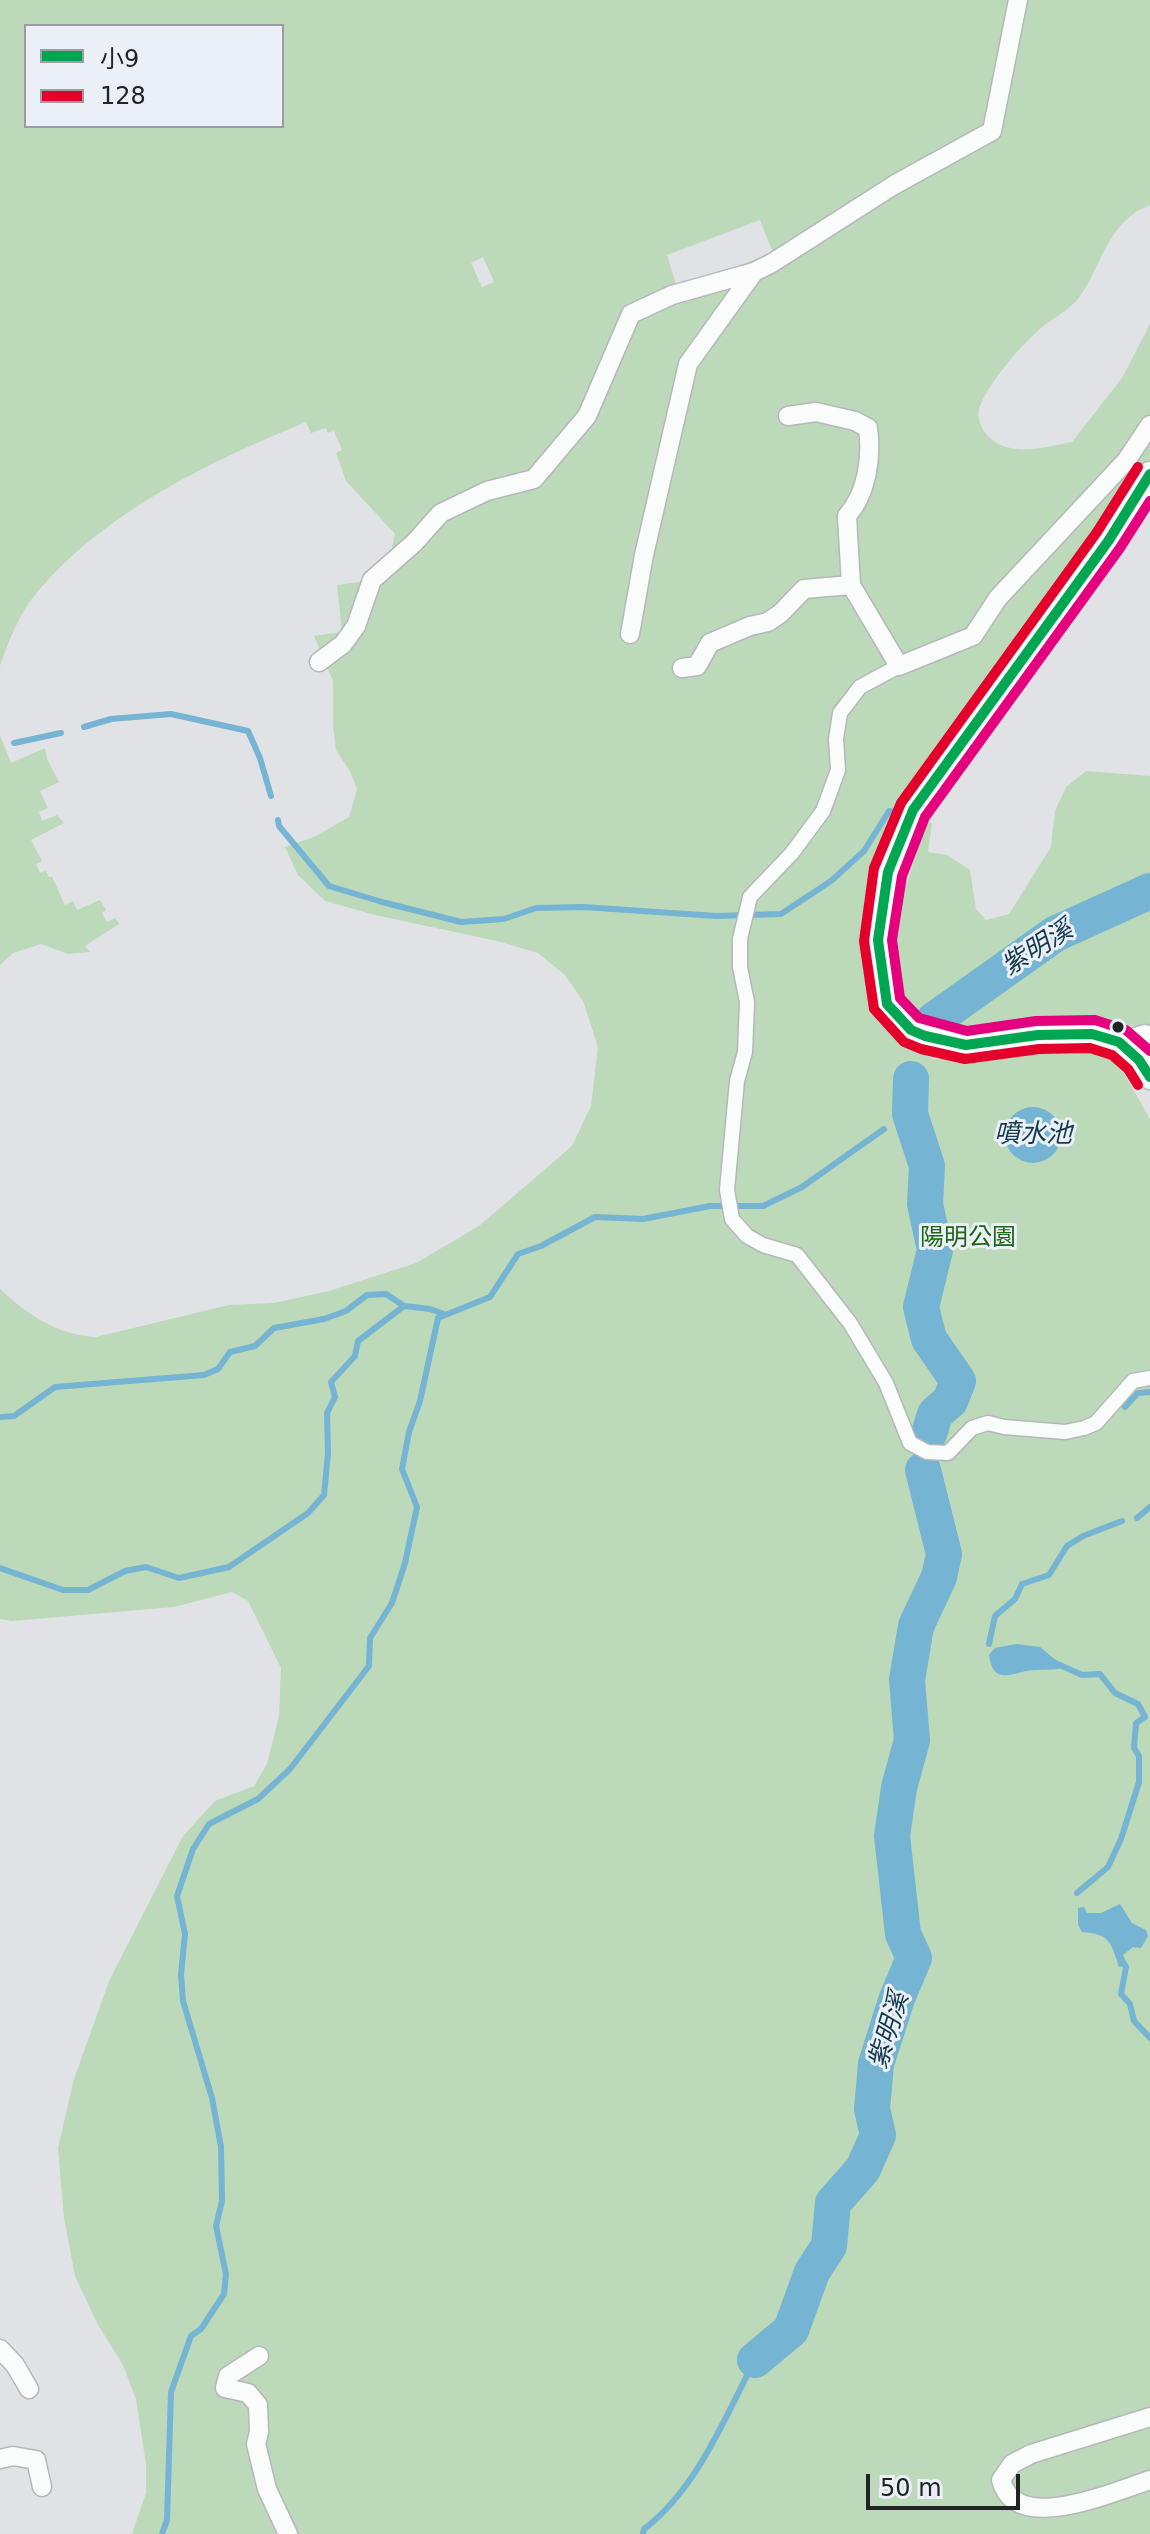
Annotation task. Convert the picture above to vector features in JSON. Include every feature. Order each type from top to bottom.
[{"type":"street","points":[[319,662],[343,644],[356,626],[372,580],[414,543],[441,513],[487,491],[534,479],[587,416],[631,314],[672,295],[754,272],[894,185],[992,131],[1018,0]]},
{"type":"street","points":[[630,634],[644,555],[688,364],[754,272]]},
{"type":"street","points":[[788,416],[816,412],[855,421],[868,428],[869,458],[865,482],[858,504],[847,516],[851,585],[899,666]]},
{"type":"street","points":[[1150,425],[1126,461],[998,598],[973,636],[899,666],[860,687],[840,713],[836,739],[838,770],[823,811],[792,853],[750,897],[742,927],[740,967],[747,1002],[745,1052],[737,1081],[727,1190],[732,1219],[747,1236],[763,1245],[797,1255],[850,1323],[886,1383],[910,1443],[927,1452],[948,1453],[972,1428],[988,1423],[1065,1432],[1084,1428],[1096,1423],[1133,1381],[1150,1378]]},
{"type":"street","points":[[1150,474],[1109,540],[913,810],[888,872],[878,940],[887,1004],[901,1021],[925,1036],[966,1045],[1038,1035],[1092,1034],[1119,1042],[1139,1060],[1150,1077]]},
{"type":"street","points":[[682,668],[697,666],[710,643],[738,630],[768,622],[804,589],[851,585]]},
{"type":"street","points":[[1119,1042],[1145,1034],[1150,1036]]},
{"type":"street","points":[[0,2349],[15,2365],[29,2389]]},
{"type":"street","points":[[259,2356],[228,2376],[225,2388],[248,2393],[258,2405],[256,2444],[267,2489],[288,2534]]},
{"type":"street","points":[[1150,2417],[1031,2454],[1012,2464],[1001,2480],[1004,2498],[1017,2516],[1027,2521],[1068,2518],[1150,2480]]},
{"type":"street","points":[[0,2459],[13,2456],[36,2460],[42,2487]]},
{"type":"green space","name":"陽明公園","points":[[0,0],[1150,0],[1150,205],[1135,213],[1114,234],[1078,299],[1015,354],[990,387],[978,413],[986,434],[1004,446],[1027,449],[1072,442],[1122,378],[1150,324],[1150,461],[1086,559],[989,679],[879,851],[864,901],[867,994],[884,1024],[910,1047],[933,1059],[964,1058],[1054,1045],[1113,1054],[1150,1119],[1150,2534],[132,2534],[146,2493],[146,2464],[136,2399],[123,2365],[97,2323],[75,2276],[64,2218],[58,2148],[74,2079],[109,1981],[183,1836],[215,1801],[254,1786],[267,1764],[279,1716],[281,1668],[248,1601],[232,1592],[174,1607],[12,1621],[0,1619],[0,1289],[21,1307],[56,1328],[96,1337],[229,1305],[274,1303],[329,1291],[416,1263],[479,1226],[572,1146],[591,1106],[598,1047],[583,1001],[565,975],[538,953],[325,901],[298,875],[285,847],[314,837],[349,817],[357,790],[351,773],[336,750],[333,681],[314,636],[342,632],[337,585],[385,578],[395,534],[346,481],[336,453],[342,450],[334,431],[328,433],[326,428],[311,433],[306,422],[197,471],[128,512],[66,562],[39,590],[11,636],[0,666]],"holes":[[[760,220],[773,253],[677,288],[667,255]],[[483,257],[494,282],[482,287],[471,263]]]},
{"type":"green space","points":[[0,735],[11,763],[45,748],[59,782],[40,791],[48,808],[39,812],[42,821],[57,815],[64,823],[31,840],[42,861],[36,864],[40,873],[46,871],[52,877],[65,905],[73,901],[77,910],[100,900],[106,910],[102,913],[107,922],[115,918],[119,924],[85,946],[90,952],[68,954],[41,944],[13,953],[0,965]]},
{"type":"green space","points":[[1086,771],[1150,776],[1150,1033],[1137,1026],[1085,1024],[976,1035],[918,1023],[905,1010],[901,999],[896,943],[900,905],[927,821],[932,823],[928,852],[947,855],[970,870],[976,909],[986,920],[1009,914],[1051,847],[1055,811],[1066,787]]},
{"type":"water","name":"噴水池","points":[[1033,1107],[1053,1115],[1061,1135],[1053,1155],[1033,1163],[1013,1155],[1005,1135],[1013,1115]]},
{"type":"water","points":[[1016,1644],[1040,1647],[1059,1663],[1059,1669],[1007,1675],[997,1673],[989,1655],[995,1648]]},
{"type":"water","points":[[1120,1904],[1132,1923],[1146,1930],[1148,1936],[1141,1948],[1133,1947],[1123,1955],[1128,1965],[1119,1967],[1114,1951],[1104,1937],[1082,1932],[1078,1925],[1078,1908],[1084,1907],[1087,1913],[1101,1913]]},
{"type":"waterway","points":[[84,727],[111,719],[171,714],[248,731],[271,796]]},
{"type":"waterway","points":[[14,743],[61,733]]},
{"type":"waterway","points":[[278,820],[279,826],[329,886],[461,922],[504,919],[536,908],[583,907],[716,916],[781,914],[831,881],[864,851],[889,811],[901,813]]},
{"type":"waterway","name":"紫明溪","points":[[934,1020],[1055,934],[1150,891]]},
{"type":"waterway","name":"紫明溪","points":[[911,1079],[910,1114],[927,1166],[925,1204],[935,1250],[921,1307],[929,1339],[958,1381],[950,1401],[935,1414],[929,1434]]},
{"type":"waterway","name":"紫明溪","points":[[905,1117],[910,1114]]},
{"type":"waterway","points":[[162,2534],[167,2520],[171,2392],[191,2336],[201,2329],[224,2294],[226,2274],[216,2226],[222,2201],[221,2147],[212,2098],[183,2001],[181,1974],[185,1934],[177,1896],[193,1849],[209,1824],[258,1799],[290,1769],[369,1666],[370,1638],[392,1603],[405,1563],[417,1507],[402,1469],[438,1318],[490,1297],[518,1254],[541,1246],[595,1217],[643,1219],[710,1206],[763,1206],[802,1187],[884,1129]]},
{"type":"waterway","points":[[0,1417],[14,1416],[55,1387],[204,1375],[218,1369],[230,1352],[255,1346],[274,1328],[324,1319],[346,1311],[367,1295],[386,1294],[404,1306],[444,1314]]},
{"type":"waterway","points":[[0,1568],[63,1590],[88,1590],[125,1571],[146,1567],[179,1578],[229,1567],[308,1513],[324,1495],[328,1453],[327,1413],[335,1397],[331,1382],[355,1356],[358,1341],[404,1306]]},
{"type":"waterway","points":[[1125,1407],[1138,1393],[1150,1392]]},
{"type":"waterway","name":"紫明溪","points":[[755,2360],[791,2330],[812,2272],[829,2246],[833,2203],[863,2169],[878,2135],[872,2109],[876,2064],[897,1998],[914,1958],[903,1934],[892,1836],[899,1788],[912,1740],[907,1680],[916,1626],[939,1577],[944,1554],[923,1470]]},
{"type":"waterway","points":[[1137,1518],[1150,1507]]},
{"type":"waterway","points":[[989,1644],[995,1616],[1015,1599],[1022,1584],[1049,1575],[1067,1546],[1083,1536],[1122,1521]]},
{"type":"waterway","points":[[1053,1662],[1082,1675],[1100,1674],[1115,1693],[1138,1704],[1145,1717],[1136,1723],[1134,1748],[1139,1756],[1139,1782],[1121,1839],[1108,1867],[1077,1893]]},
{"type":"waterway","points":[[1122,1961],[1126,1967],[1121,1994],[1130,2004],[1134,2021],[1150,2038]]},
{"type":"waterway","name":"紫明溪","points":[[643,2534],[644,2529],[663,2513],[695,2473],[755,2360]]},
{"type":"transit line","name":"128","points":[[1138,467],[1097,532],[901,803],[874,868],[864,941],[874,1009],[904,1042],[965,1059],[1039,1049],[1090,1048],[1112,1055],[1128,1069],[1138,1085]]},
{"type":"transit line","name":"小9","points":[[1150,474],[1109,540],[913,810],[888,872],[878,940],[887,1004],[911,1030],[966,1045],[1038,1035],[1092,1034],[1119,1042],[1139,1060],[1150,1077]]},
{"type":"transit line","points":[[1150,501],[1120,548],[925,817],[902,876],[892,940],[900,998],[919,1018],[967,1031],[1036,1021],[1095,1020],[1126,1030],[1150,1051]]}]
